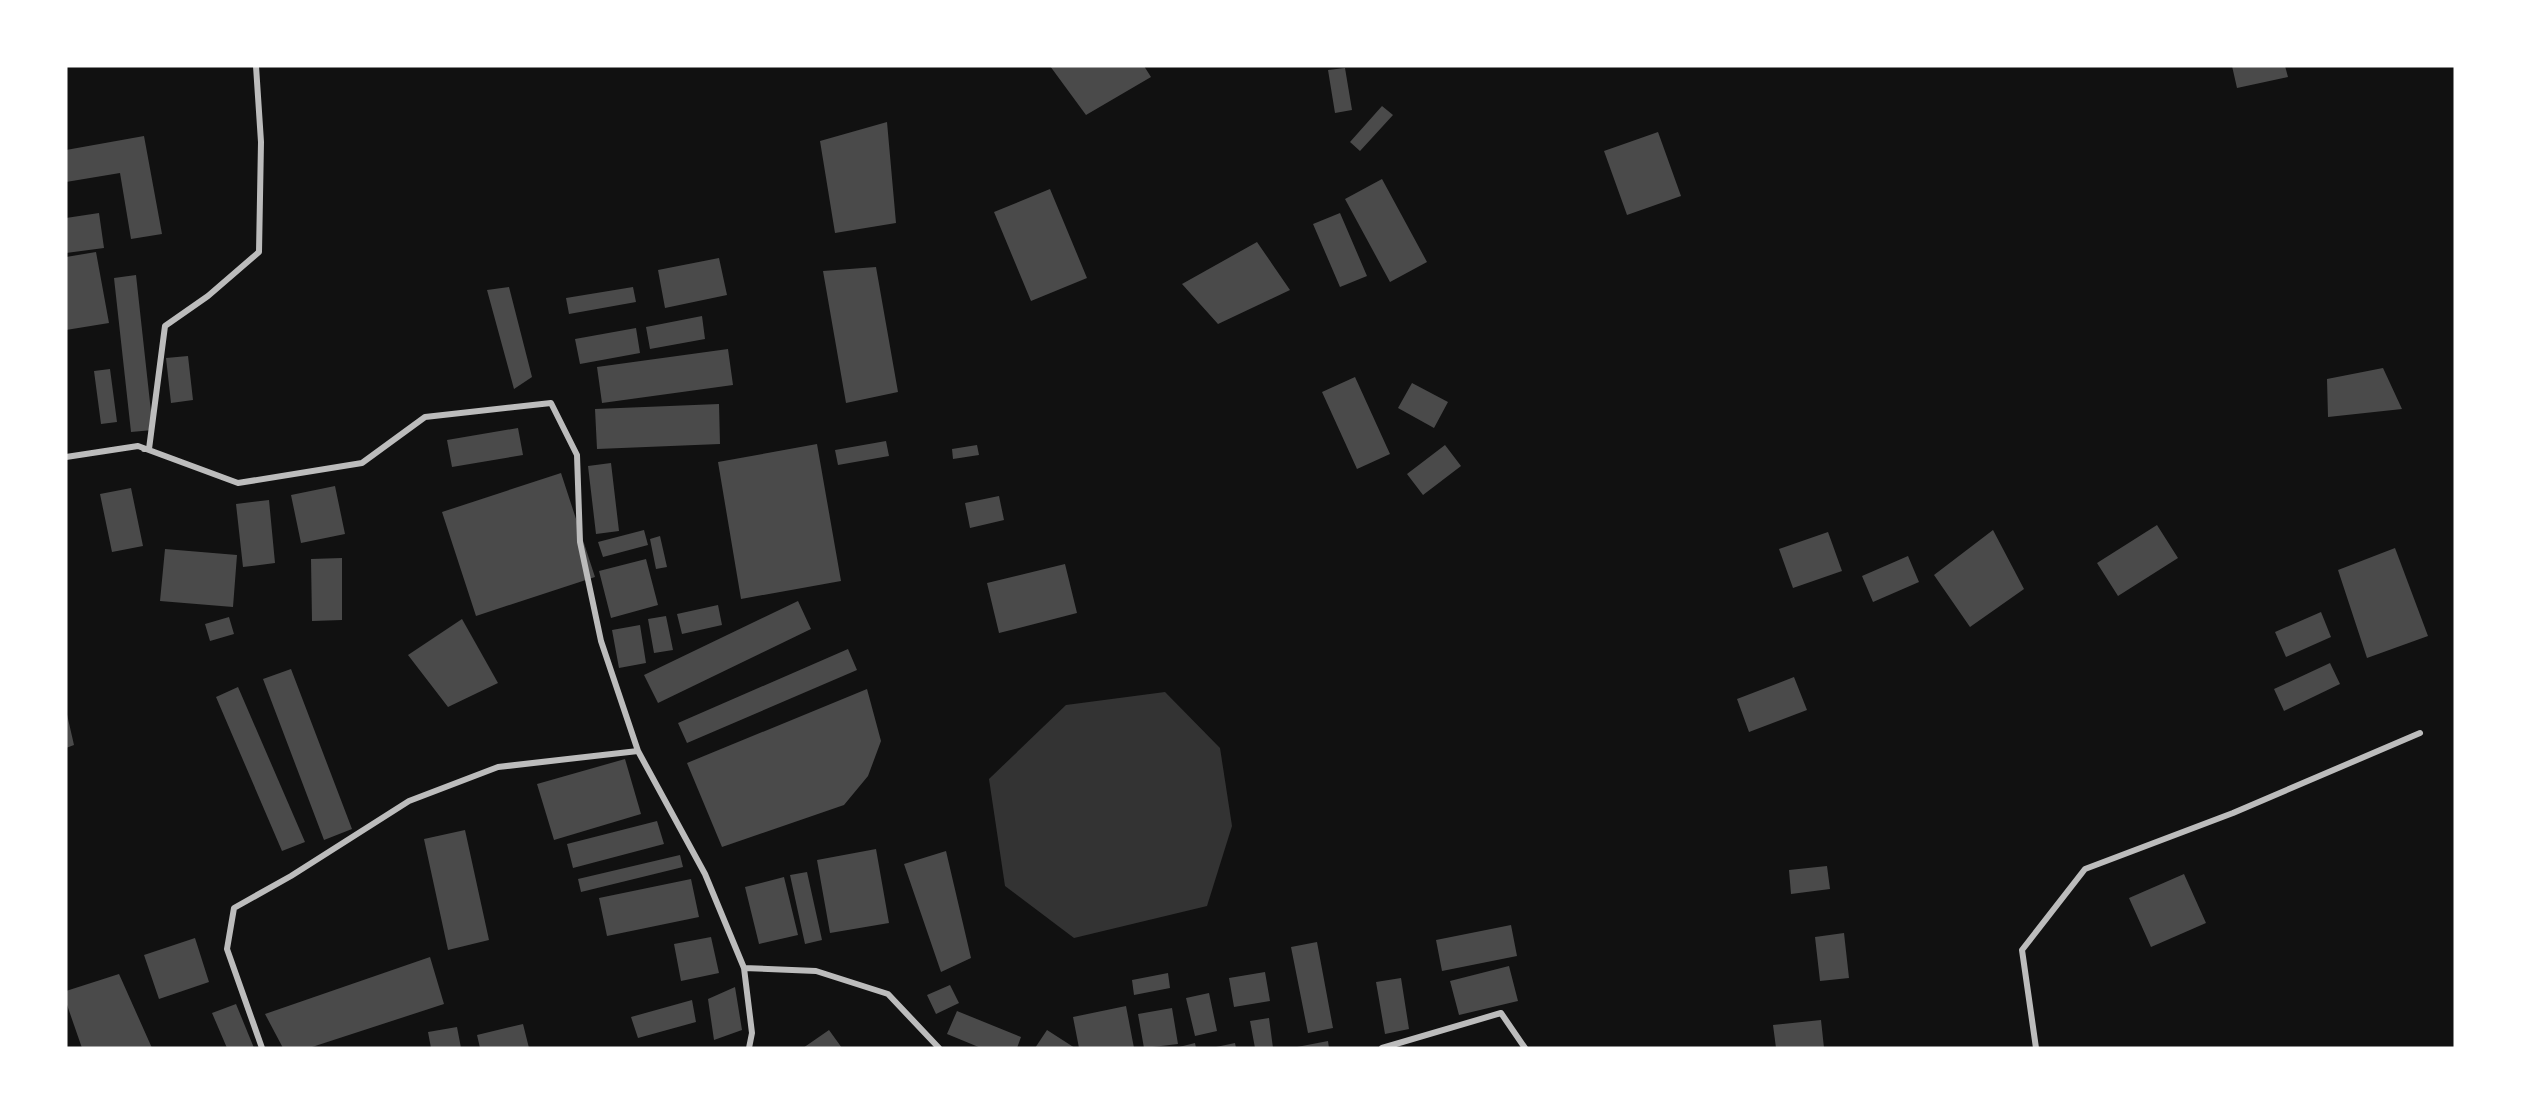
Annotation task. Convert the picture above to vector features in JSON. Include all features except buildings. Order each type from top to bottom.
[{"type":"street","points":[[66,457],[149,449],[165,326],[208,296],[259,252],[261,142],[256,66]]},
{"type":"street","points":[[66,457],[138,446],[238,483],[362,463],[425,417],[551,404],[578,455],[580,543],[601,641],[638,751],[705,874],[744,968],[752,1033],[750,1048]]},
{"type":"street","points":[[2036,1048],[2022,950],[2085,869],[2233,813],[2421,733]]},
{"type":"street","points":[[262,1048],[227,949],[234,908],[291,876],[409,801],[431,792],[498,767],[638,751]]},
{"type":"street","points":[[744,968],[816,971],[888,994],[939,1048]]},
{"type":"street","points":[[1382,1048],[1501,1013],[1525,1048]]},
{"type":"shaded area","points":[[1165,692],[1220,748],[1232,826],[1207,906],[1074,938],[1005,886],[989,779],[1066,705]]}]
